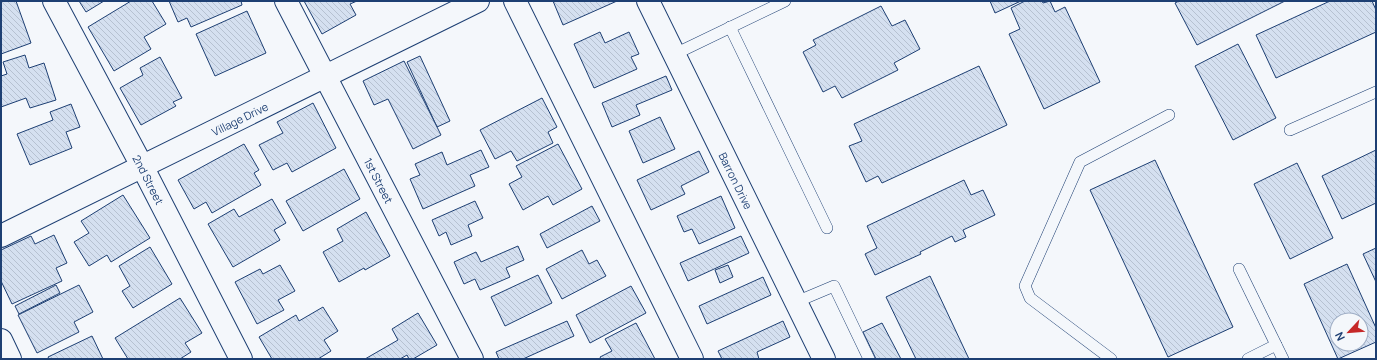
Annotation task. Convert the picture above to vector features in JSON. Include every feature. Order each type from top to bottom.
[{"type":"street","name":"2nd Street","points":[[54,1],[142,166],[241,359]]},
{"type":"street","name":"1st Street","points":[[286,1],[472,359]]},
{"type":"street","name":"Village Drive","points":[[1,236],[478,1]]},
{"type":"street","points":[[515,1],[692,359]]},
{"type":"street","name":"Barron Drive","points":[[648,1],[824,359]]},
{"type":"street","points":[[1,340],[10,359]]},
{"type":"lane","points":[[675,54],[785,1]]},
{"type":"lane","points":[[730,27],[827,228]]},
{"type":"lane","points":[[1290,130],[1376,92]]},
{"type":"lane","points":[[1111,359],[1030,298],[1025,286],[1080,162],[1169,115]]},
{"type":"lane","points":[[1239,269],[1283,359]]},
{"type":"lane","points":[[796,302],[834,286],[869,359]]},
{"type":"lane","points":[[1248,359],[1276,345]]},
{"type":"building","points":[[1,1],[16,1],[31,43],[1,54]]},
{"type":"building","points":[[79,1],[104,1],[86,12]]},
{"type":"building","points":[[131,1],[152,1],[166,24],[144,37],[151,49],[114,71],[88,27]]},
{"type":"building","points":[[169,1],[241,1],[242,5],[191,27],[187,18],[178,22]]},
{"type":"building","points":[[304,1],[357,1],[350,4],[356,15],[322,34]]},
{"type":"building","points":[[553,1],[617,1],[563,25]]},
{"type":"building","points":[[990,1],[1021,1],[995,13]]},
{"type":"building","points":[[1025,1],[1042,1],[1043,3],[1050,1],[1055,12],[1065,7],[1100,82],[1044,109],[1009,34],[1020,29],[1011,8]]},
{"type":"building","points":[[1179,1],[1285,1],[1197,45],[1175,3]]},
{"type":"building","points":[[1330,1],[1372,1],[1376,10],[1376,32],[1276,78],[1256,35]]},
{"type":"building","points":[[881,6],[892,26],[905,20],[920,49],[894,63],[898,70],[842,98],[835,86],[823,92],[803,52],[816,45],[813,40]]},
{"type":"building","points":[[247,11],[266,53],[215,76],[196,34]]},
{"type":"building","points":[[600,32],[605,43],[629,32],[639,54],[631,57],[637,69],[594,88],[574,44]]},
{"type":"building","points":[[1238,44],[1276,118],[1233,140],[1195,66]]},
{"type":"building","points":[[25,55],[29,68],[44,63],[56,100],[30,108],[26,98],[1,107],[1,76],[7,74],[3,62]]},
{"type":"building","points":[[420,56],[450,121],[437,127],[407,62]]},
{"type":"building","points":[[160,57],[182,98],[173,102],[176,106],[141,125],[120,88],[143,75],[140,68]]},
{"type":"building","points":[[404,61],[441,135],[413,149],[388,99],[374,105],[363,81]]},
{"type":"building","points":[[979,66],[1007,125],[882,183],[878,176],[866,182],[849,146],[862,141],[854,124]]},
{"type":"building","points":[[666,76],[672,90],[636,105],[640,115],[612,127],[602,103]]},
{"type":"building","points":[[542,98],[557,127],[548,132],[553,143],[517,161],[511,151],[495,159],[480,130]]},
{"type":"building","points":[[313,103],[336,148],[292,172],[287,163],[273,170],[259,145],[283,133],[277,122]]},
{"type":"building","points":[[71,104],[80,127],[66,132],[72,148],[30,165],[17,134],[53,120],[50,112]]},
{"type":"building","points":[[660,117],[675,149],[643,163],[629,131]]},
{"type":"building","points":[[244,144],[259,170],[254,173],[261,185],[212,213],[206,202],[194,209],[178,180]]},
{"type":"building","points":[[558,144],[582,189],[553,205],[548,196],[523,210],[509,184],[522,177],[516,166]]},
{"type":"building","points":[[481,150],[489,167],[470,175],[475,186],[423,209],[410,179],[420,175],[415,164],[442,152],[447,165]]},
{"type":"building","points":[[1376,150],[1376,203],[1342,219],[1322,176]]},
{"type":"building","points":[[699,151],[709,172],[681,186],[685,194],[651,210],[637,180]]},
{"type":"building","points":[[1155,160],[1233,327],[1168,357],[1090,190]]},
{"type":"building","points":[[1297,163],[1333,238],[1290,259],[1254,184]]},
{"type":"building","points":[[344,169],[360,199],[303,231],[286,201]]},
{"type":"building","points":[[964,180],[971,195],[983,190],[995,215],[963,230],[966,237],[955,242],[952,236],[920,252],[921,254],[875,275],[865,254],[877,248],[867,226]]},
{"type":"building","points":[[123,195],[150,238],[111,262],[107,255],[89,266],[74,242],[89,233],[81,221]]},
{"type":"building","points":[[721,196],[735,228],[699,244],[692,229],[684,232],[677,216]]},
{"type":"building","points":[[272,199],[286,223],[274,230],[280,240],[233,267],[208,224],[234,209],[239,217]]},
{"type":"building","points":[[475,201],[483,218],[468,225],[472,236],[451,245],[446,232],[439,236],[432,220]]},
{"type":"building","points":[[592,206],[600,221],[547,248],[540,234]]},
{"type":"building","points":[[366,212],[390,256],[339,282],[323,252],[343,241],[337,229]]},
{"type":"building","points":[[54,235],[67,263],[56,268],[62,281],[12,304],[1,281],[1,250],[31,236],[35,244]]},
{"type":"building","points":[[741,236],[749,253],[688,281],[680,263]]},
{"type":"building","points":[[518,246],[524,260],[506,268],[510,277],[480,290],[475,279],[464,284],[454,262],[476,252],[481,262]]},
{"type":"building","points":[[150,247],[172,284],[133,308],[122,291],[130,286],[119,266]]},
{"type":"building","points":[[1376,248],[1376,282],[1363,254]]},
{"type":"building","points":[[582,250],[589,264],[597,260],[606,276],[562,299],[546,269]]},
{"type":"building","points":[[1347,264],[1369,312],[1329,312],[1329,339],[1304,284]]},
{"type":"building","points":[[280,265],[295,291],[278,300],[284,310],[257,324],[235,282],[260,269],[263,274]]},
{"type":"building","points":[[728,265],[733,277],[720,283],[715,270]]},
{"type":"building","points":[[538,275],[552,303],[505,326],[491,297]]},
{"type":"building","points":[[930,276],[969,359],[916,359],[886,297]]},
{"type":"building","points":[[763,277],[771,295],[707,324],[699,306]]},
{"type":"building","points":[[56,285],[60,293],[19,314],[15,306]]},
{"type":"building","points":[[79,285],[93,312],[74,322],[79,332],[37,353],[18,315]]},
{"type":"building","points":[[631,286],[646,313],[590,343],[576,315]]},
{"type":"building","points":[[180,298],[202,333],[185,343],[191,352],[180,359],[128,359],[115,338]]},
{"type":"building","points":[[323,307],[338,331],[324,340],[331,351],[318,359],[272,359],[259,337],[296,315],[299,321]]},
{"type":"building","points":[[418,313],[437,345],[413,359],[409,359],[407,355],[400,359],[365,359],[398,340],[392,329]]},
{"type":"building","points":[[1369,313],[1376,328],[1376,342],[1369,345]]},
{"type":"building","points":[[567,321],[574,336],[523,359],[499,359],[496,352]]},
{"type":"building","points":[[783,321],[790,337],[757,352],[759,359],[722,359],[718,351]]},
{"type":"building","points":[[636,323],[655,359],[601,359],[600,357],[612,351],[605,339]]},
{"type":"building","points":[[882,323],[901,359],[876,359],[863,332]]},
{"type":"building","points":[[92,336],[103,359],[49,359],[48,357]]},
{"type":"building","points":[[1335,352],[1354,352],[1338,359]]}]
